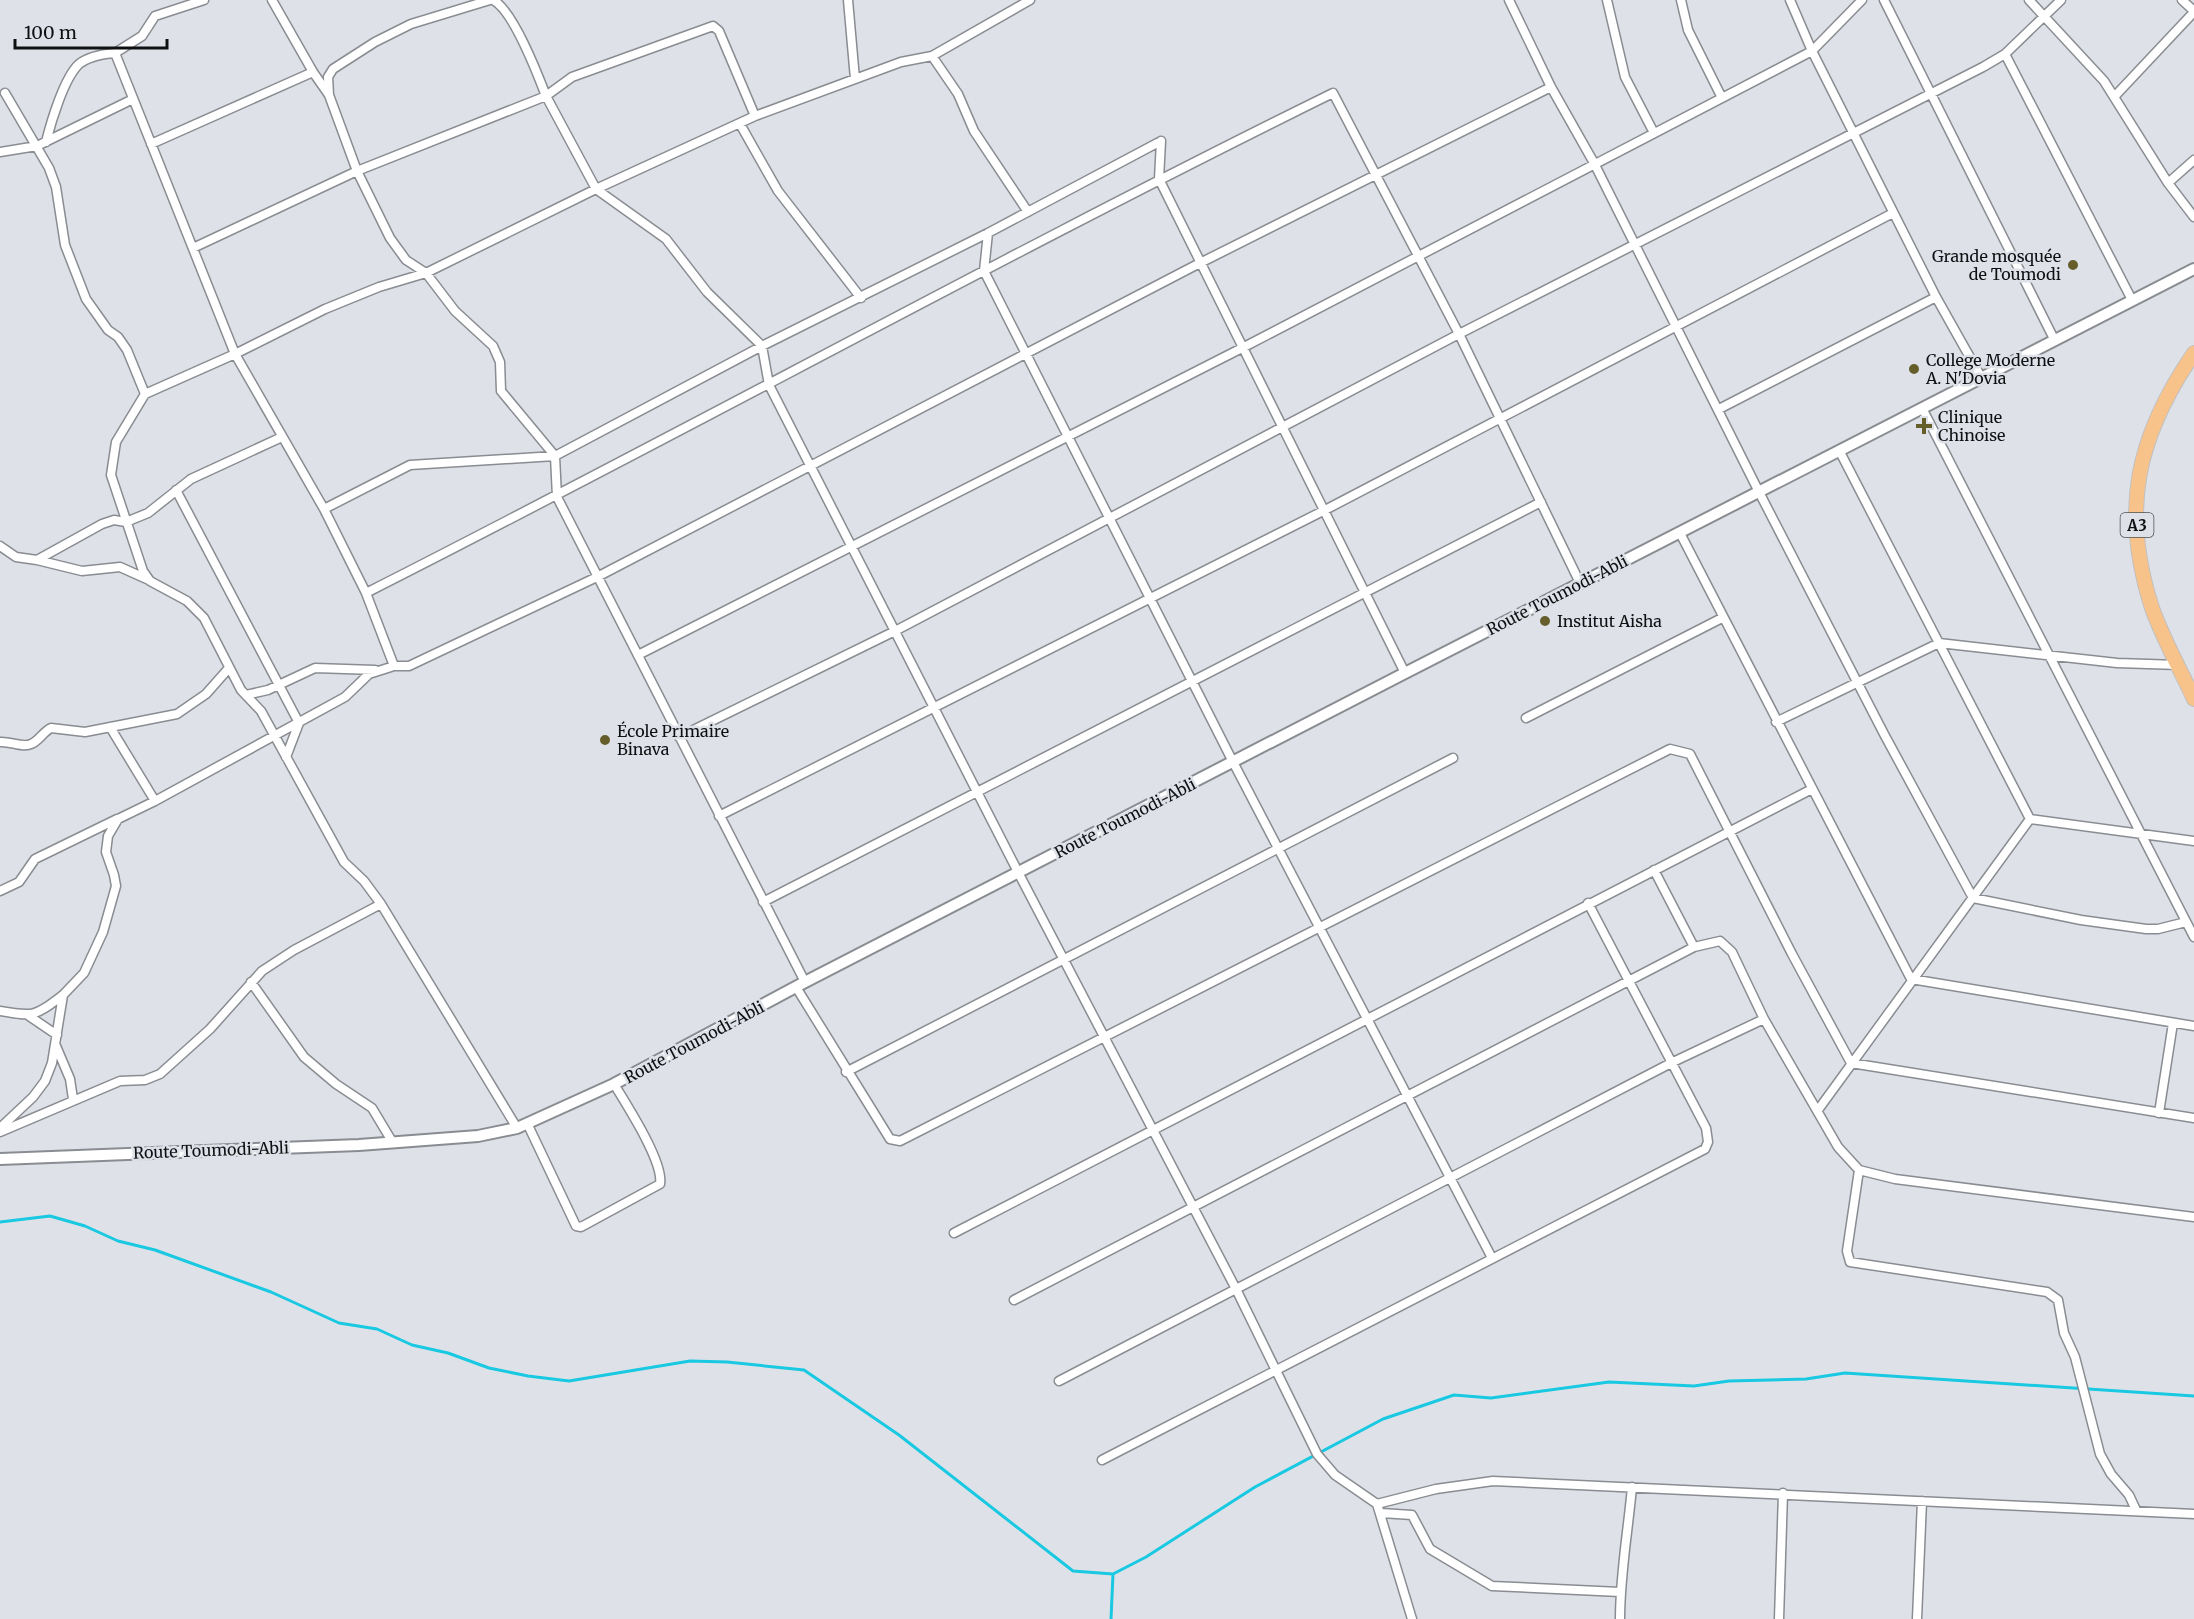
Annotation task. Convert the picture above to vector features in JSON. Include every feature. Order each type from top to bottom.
[{"type":"main road","name":"A3","points":[[2194,353],[2172,385],[2149,433],[2136,500],[2138,544],[2148,593],[2194,699]]},
{"type":"street","points":[[41,144],[67,81],[79,65],[95,56],[115,53],[142,36],[155,16],[204,0]]},
{"type":"street","points":[[272,0],[313,72],[329,95],[357,171],[390,238],[406,260],[426,273],[455,310],[493,346],[500,362],[501,391],[555,456],[557,496],[763,902],[800,984],[846,1072],[890,1139],[900,1142],[1670,749],[1690,754],[1792,954],[1851,1063]]},
{"type":"street","points":[[329,95],[328,77],[333,69],[375,42],[411,24],[491,0],[502,8],[528,50],[546,96],[596,189],[666,239],[707,292],[762,346],[769,385],[1019,874],[1193,1205],[1317,1454],[1325,1466],[1377,1504],[1412,1619]]},
{"type":"street","points":[[848,0],[855,79]]},
{"type":"street","points":[[150,581],[143,571],[111,475],[117,442],[145,394],[235,354],[325,309],[379,287],[426,273],[596,189],[755,116],[901,62],[933,56],[1030,0]]},
{"type":"street","points":[[1509,0],[1551,87],[1594,163],[1759,492],[1973,898]]},
{"type":"street","points":[[1606,0],[1626,77],[1654,133]]},
{"type":"street","points":[[1682,0],[1688,30],[1720,96]]},
{"type":"street","points":[[1790,0],[1812,51],[1893,213],[1936,297],[1981,377]]},
{"type":"street","points":[[638,656],[1244,347],[1654,133],[1720,96],[1812,51],[1862,0]]},
{"type":"street","points":[[1884,0],[2054,339]]},
{"type":"street","points":[[2029,0],[2093,67],[2168,183],[2194,217]]},
{"type":"street","points":[[679,736],[895,631],[1459,334],[1932,94],[2005,54],[2061,0]]},
{"type":"street","points":[[2114,97],[2194,12],[2182,0]]},
{"type":"street","points":[[192,248],[357,171],[546,96],[572,77],[713,26],[719,31],[755,116]]},
{"type":"street","points":[[115,53],[235,354],[324,509],[366,593],[394,666]]},
{"type":"street","points":[[2005,54],[2132,300]]},
{"type":"street","points":[[933,56],[958,94],[974,131],[1028,212]]},
{"type":"street","points":[[151,144],[313,72]]},
{"type":"street","points":[[0,891],[19,882],[35,859],[155,801],[299,723],[345,697],[362,679],[378,670],[394,666],[410,666],[597,577],[1200,263],[1551,87]]},
{"type":"street","points":[[5,93],[41,144],[56,187],[65,245],[86,299],[108,330],[118,337],[127,350],[145,394]]},
{"type":"street","points":[[366,593],[557,496],[1159,179],[1333,93],[1459,334],[1580,583]]},
{"type":"street","points":[[0,152],[41,144],[133,99]]},
{"type":"street","points":[[740,124],[778,191],[861,298]]},
{"type":"street","points":[[324,509],[410,465],[555,456],[762,346],[988,233],[1161,141],[1159,179],[1405,673]]},
{"type":"street","points":[[2168,183],[2194,160]]},
{"type":"street","points":[[719,816],[935,709],[1325,510],[1499,418],[1677,328],[1893,213]]},
{"type":"street","points":[[988,233],[984,271],[1233,762],[1492,1258]]},
{"type":"street","name":"Route Toumodi-Abli","points":[[0,1159],[393,1143],[478,1136],[522,1125],[614,1084],[800,984],[1019,874],[1580,583],[1840,452],[2054,339],[2194,270]]},
{"type":"street","points":[[1719,409],[1936,297]]},
{"type":"street","points":[[1922,408],[2194,937]]},
{"type":"street","points":[[37,560],[102,524],[114,520],[126,522],[148,513],[191,479],[282,437]]},
{"type":"street","points":[[1840,452],[2030,819]]},
{"type":"street","points":[[176,490],[299,723]]},
{"type":"street","points":[[763,902],[1541,502]]},
{"type":"street","points":[[1680,533],[1911,979]]},
{"type":"street","points":[[0,546],[16,557],[82,571],[120,567],[194,606],[212,631],[241,690],[261,711],[344,862],[364,881],[381,904],[522,1125],[576,1226],[581,1227],[660,1184],[662,1177],[650,1147],[614,1084]]},
{"type":"street","points":[[1526,718],[1722,618]]},
{"type":"street","points":[[1776,722],[1939,643],[2117,663],[2178,665]]},
{"type":"street","points":[[0,742],[14,741],[25,746],[30,745],[51,728],[85,732],[177,714],[206,694],[229,668]]},
{"type":"street","points":[[246,694],[262,693],[315,668],[378,670]]},
{"type":"street","points":[[286,757],[299,723]]},
{"type":"street","points":[[111,727],[155,801]]},
{"type":"street","points":[[846,1072],[1453,758]]},
{"type":"street","points":[[954,1233],[1812,789]]},
{"type":"street","points":[[29,1016],[41,1011],[63,995],[84,972],[104,932],[114,898],[114,875],[106,852],[108,836],[118,819]]},
{"type":"street","points":[[2030,819],[2194,841]]},
{"type":"street","points":[[1818,1110],[1911,979],[2030,819]]},
{"type":"street","points":[[1654,870],[1694,946]]},
{"type":"street","points":[[1973,898],[2081,921],[2146,929],[2186,922]]},
{"type":"street","points":[[1102,1460],[1276,1368],[1705,1149],[1708,1142],[1706,1128],[1588,903]]},
{"type":"street","points":[[0,1130],[120,1081],[145,1080],[160,1074],[210,1029],[251,982],[275,962],[381,904]]},
{"type":"street","points":[[1014,1300],[1694,946],[1713,941],[1726,945],[1764,1019],[1838,1147],[1859,1170],[1874,1176],[1895,1179],[2194,1217]]},
{"type":"street","points":[[1911,979],[2194,1026]]},
{"type":"street","points":[[251,982],[304,1057],[336,1084],[372,1108],[393,1143]]},
{"type":"street","points":[[0,1130],[33,1097],[45,1081],[55,1045],[63,995]]},
{"type":"street","points":[[0,1011],[29,1016],[57,1035]]},
{"type":"street","points":[[1059,1381],[1673,1062],[1764,1019]]},
{"type":"street","points":[[2159,1113],[2173,1023]]},
{"type":"street","points":[[55,1045],[70,1079],[73,1100]]},
{"type":"street","points":[[1851,1063],[2194,1119]]},
{"type":"street","points":[[1859,1170],[1846,1251],[1850,1262],[2046,1292],[2058,1300],[2064,1333],[2075,1357],[2100,1454],[2110,1474],[2129,1495],[2136,1510]]},
{"type":"street","points":[[1377,1504],[1436,1489],[1493,1481],[2194,1514]]},
{"type":"street","points":[[1620,1619],[1620,1592],[1625,1568],[1632,1487]]},
{"type":"street","points":[[1779,1619],[1783,1493]]},
{"type":"street","points":[[1917,1619],[1922,1501]]},
{"type":"street","points":[[1381,1513],[1412,1515],[1430,1548],[1449,1563],[1492,1586],[1620,1592]]},
{"type":"waterway","points":[[0,1222],[50,1216],[85,1226],[118,1241],[155,1250],[271,1292],[339,1323],[377,1329],[412,1345],[448,1353],[489,1368],[528,1376],[569,1381],[690,1361],[727,1362],[804,1370],[899,1435],[1073,1571],[1113,1574],[1146,1557],[1255,1487],[1383,1419],[1454,1395],[1491,1398],[1609,1382],[1694,1386],[1729,1381],[1806,1379],[1845,1373],[2194,1396]]},
{"type":"waterway","points":[[1111,1619],[1113,1574]]},
{"type":"place","name":"Grande mosquée de Toumodi","points":[[2073,265]]},
{"type":"place","name":"College Moderne A. N'Dovia","points":[[1914,369]]},
{"type":"place","name":"Clinique Chinoise","points":[[1924,426]]},
{"type":"place","name":"Institut Aisha","points":[[1545,621]]},
{"type":"place","name":"École Primaire Binava","points":[[605,740]]}]
